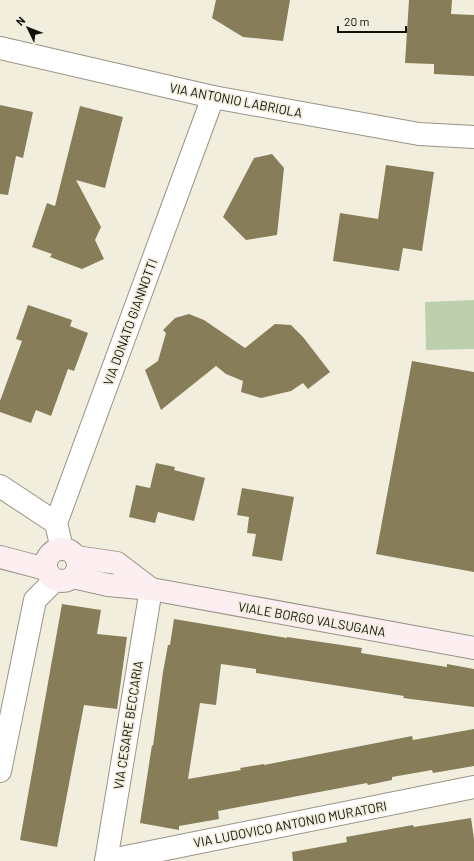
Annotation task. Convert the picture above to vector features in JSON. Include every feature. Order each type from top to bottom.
[{"type":"main road","name":"VIALE BORGO VALSUGANA","points":[[4,558],[60,565],[108,585],[151,589],[474,648]]},
{"type":"street","name":"VIA ANTONIO LABRIOLA","points":[[0,48],[213,97],[419,134],[474,138]]},
{"type":"street","name":"VIA DONATO GIANNOTTI","points":[[56,523],[213,97]]},
{"type":"street","points":[[0,486],[56,523],[60,565],[35,600],[0,771]]},
{"type":"street","name":"VIA CESARE BECCARIA","points":[[106,861],[151,589]]},
{"type":"street","name":"VIA LUDOVICO ANTONIO MURATORI","points":[[106,861],[474,787]]},
{"type":"green space","points":[[474,300],[474,349],[426,350],[425,302]]},
{"type":"building","points":[[216,0],[290,0],[283,41],[243,37],[212,18]]},
{"type":"building","points":[[409,0],[452,0],[451,14],[474,15],[474,76],[434,74],[434,64],[405,63]]},
{"type":"building","points":[[0,105],[33,112],[23,158],[16,156],[8,195],[0,194]]},
{"type":"building","points":[[80,106],[123,117],[105,188],[76,180],[101,227],[95,240],[104,259],[82,269],[50,257],[52,254],[32,247],[47,203],[55,206]]},
{"type":"building","points":[[272,154],[284,168],[277,235],[246,240],[223,217],[254,158]]},
{"type":"building","points":[[386,165],[434,172],[422,251],[403,248],[399,271],[333,261],[340,213],[378,219]]},
{"type":"building","points":[[28,305],[72,320],[70,326],[88,333],[74,371],[68,369],[51,416],[36,410],[31,423],[0,412],[0,401],[22,341],[16,339]]},
{"type":"building","points":[[189,314],[204,320],[245,348],[275,324],[291,325],[303,337],[330,372],[308,389],[303,383],[291,391],[261,398],[241,392],[243,381],[226,374],[216,366],[161,410],[145,370],[158,361],[166,333],[163,330],[175,318]]},
{"type":"building","points":[[412,361],[474,372],[474,572],[376,554]]},
{"type":"building","points":[[156,463],[175,467],[174,470],[205,478],[194,521],[158,512],[155,523],[129,517],[136,485],[150,488]]},
{"type":"building","points":[[242,488],[294,497],[282,561],[252,556],[256,534],[247,533],[249,517],[237,515]]},
{"type":"building","points":[[62,604],[101,610],[97,634],[127,637],[117,709],[84,705],[57,847],[20,840]]},
{"type":"building","points":[[174,619],[287,638],[362,648],[361,653],[447,667],[447,664],[474,669],[474,707],[403,698],[404,696],[256,673],[256,669],[221,664],[216,705],[200,703],[188,779],[412,736],[413,740],[474,729],[474,766],[433,773],[432,770],[392,777],[392,780],[368,785],[367,783],[218,811],[219,819],[179,826],[179,830],[140,823],[152,745],[153,746],[163,672],[168,645],[170,645]]},
{"type":"building","points":[[471,818],[474,839],[474,861],[293,861],[292,852],[347,842],[346,837],[413,825],[414,827]]}]
